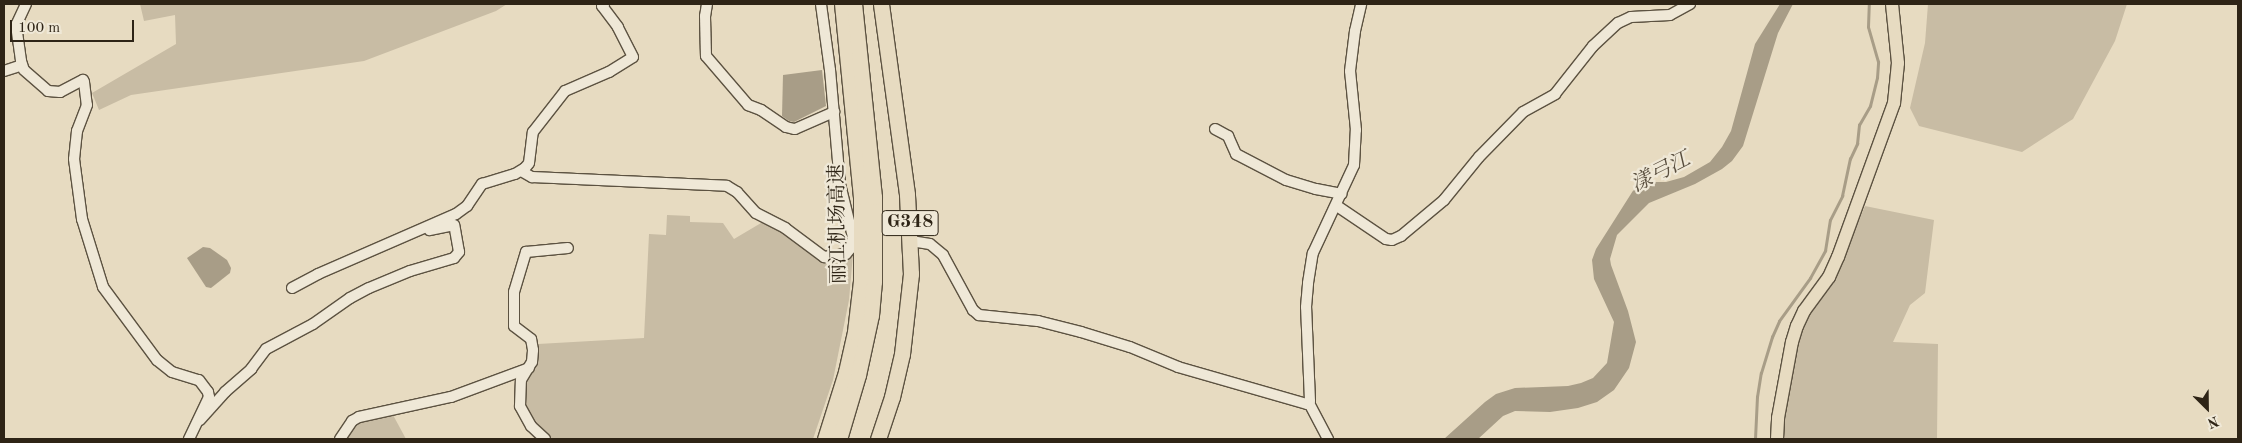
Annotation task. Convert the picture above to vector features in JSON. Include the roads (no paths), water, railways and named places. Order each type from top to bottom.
[{"type":"highway","name":"丽江机场高速","points":[[825,439],[846,372],[858,313],[861,281],[861,197],[842,4]]},
{"type":"highway","name":"丽江机场高速","points":[[839,439],[858,375],[871,315],[874,282],[874,197],[854,4]]},
{"type":"highway","name":"G348","points":[[878,439],[892,397],[902,354],[911,274],[911,241],[907,194],[882,4]]},
{"type":"main road","points":[[1777,439],[1778,418],[1792,342],[1797,326],[1804,311],[1829,277],[1838,257],[1894,103],[1898,63],[1892,4]]},
{"type":"street","points":[[26,4],[16,25],[22,65],[48,91],[60,92],[83,80],[87,105],[77,131],[74,159],[82,219],[107,294],[158,360],[172,372],[194,378],[204,384],[209,397],[189,439]]},
{"type":"street","points":[[292,288],[318,274],[464,209],[482,184],[521,171],[529,163],[533,132],[565,91],[610,72],[633,57],[618,27],[602,6],[604,4]]},
{"type":"street","points":[[707,4],[704,16],[706,56],[748,105],[761,110],[786,127],[795,129],[834,112]]},
{"type":"street","points":[[521,171],[532,176],[727,186],[737,192],[756,213],[785,228],[824,257],[848,252],[853,237],[840,184],[834,112],[821,4]]},
{"type":"street","points":[[1328,439],[1309,403],[1308,283],[1314,253],[1354,165],[1356,124],[1350,71],[1355,31],[1361,4]]},
{"type":"street","points":[[1337,206],[1386,239],[1392,240],[1401,236],[1444,200],[1478,157],[1523,112],[1554,94],[1593,46],[1618,23],[1631,17],[1670,15],[1690,4]]},
{"type":"street","points":[[4,71],[22,65]]},
{"type":"street","points":[[1215,130],[1228,136],[1236,154],[1286,180],[1342,194]]},
{"type":"street","points":[[198,422],[225,392],[251,370],[266,349],[313,324],[350,298],[410,271],[454,258],[459,252],[454,225],[428,230],[422,228]]},
{"type":"street","points":[[911,241],[930,244],[943,255],[972,310],[979,315],[1038,322],[1081,332],[1130,347],[1178,366],[1303,405],[1309,403]]},
{"type":"street","points":[[545,439],[531,426],[520,406],[521,380],[529,368],[532,359],[531,339],[514,326],[514,292],[526,252],[568,248]]},
{"type":"street","points":[[340,439],[352,421],[359,417],[451,397],[529,368]]},
{"type":"waterway","points":[[1755,439],[1757,397],[1761,373],[1772,337],[1779,321],[1810,278],[1825,251],[1830,220],[1842,196],[1850,159],[1857,144],[1859,125],[1870,106],[1877,78],[1878,62],[1868,27],[1869,4]]},
{"type":"water label","name":"漾弓江","points":[[1661,173]]}]
